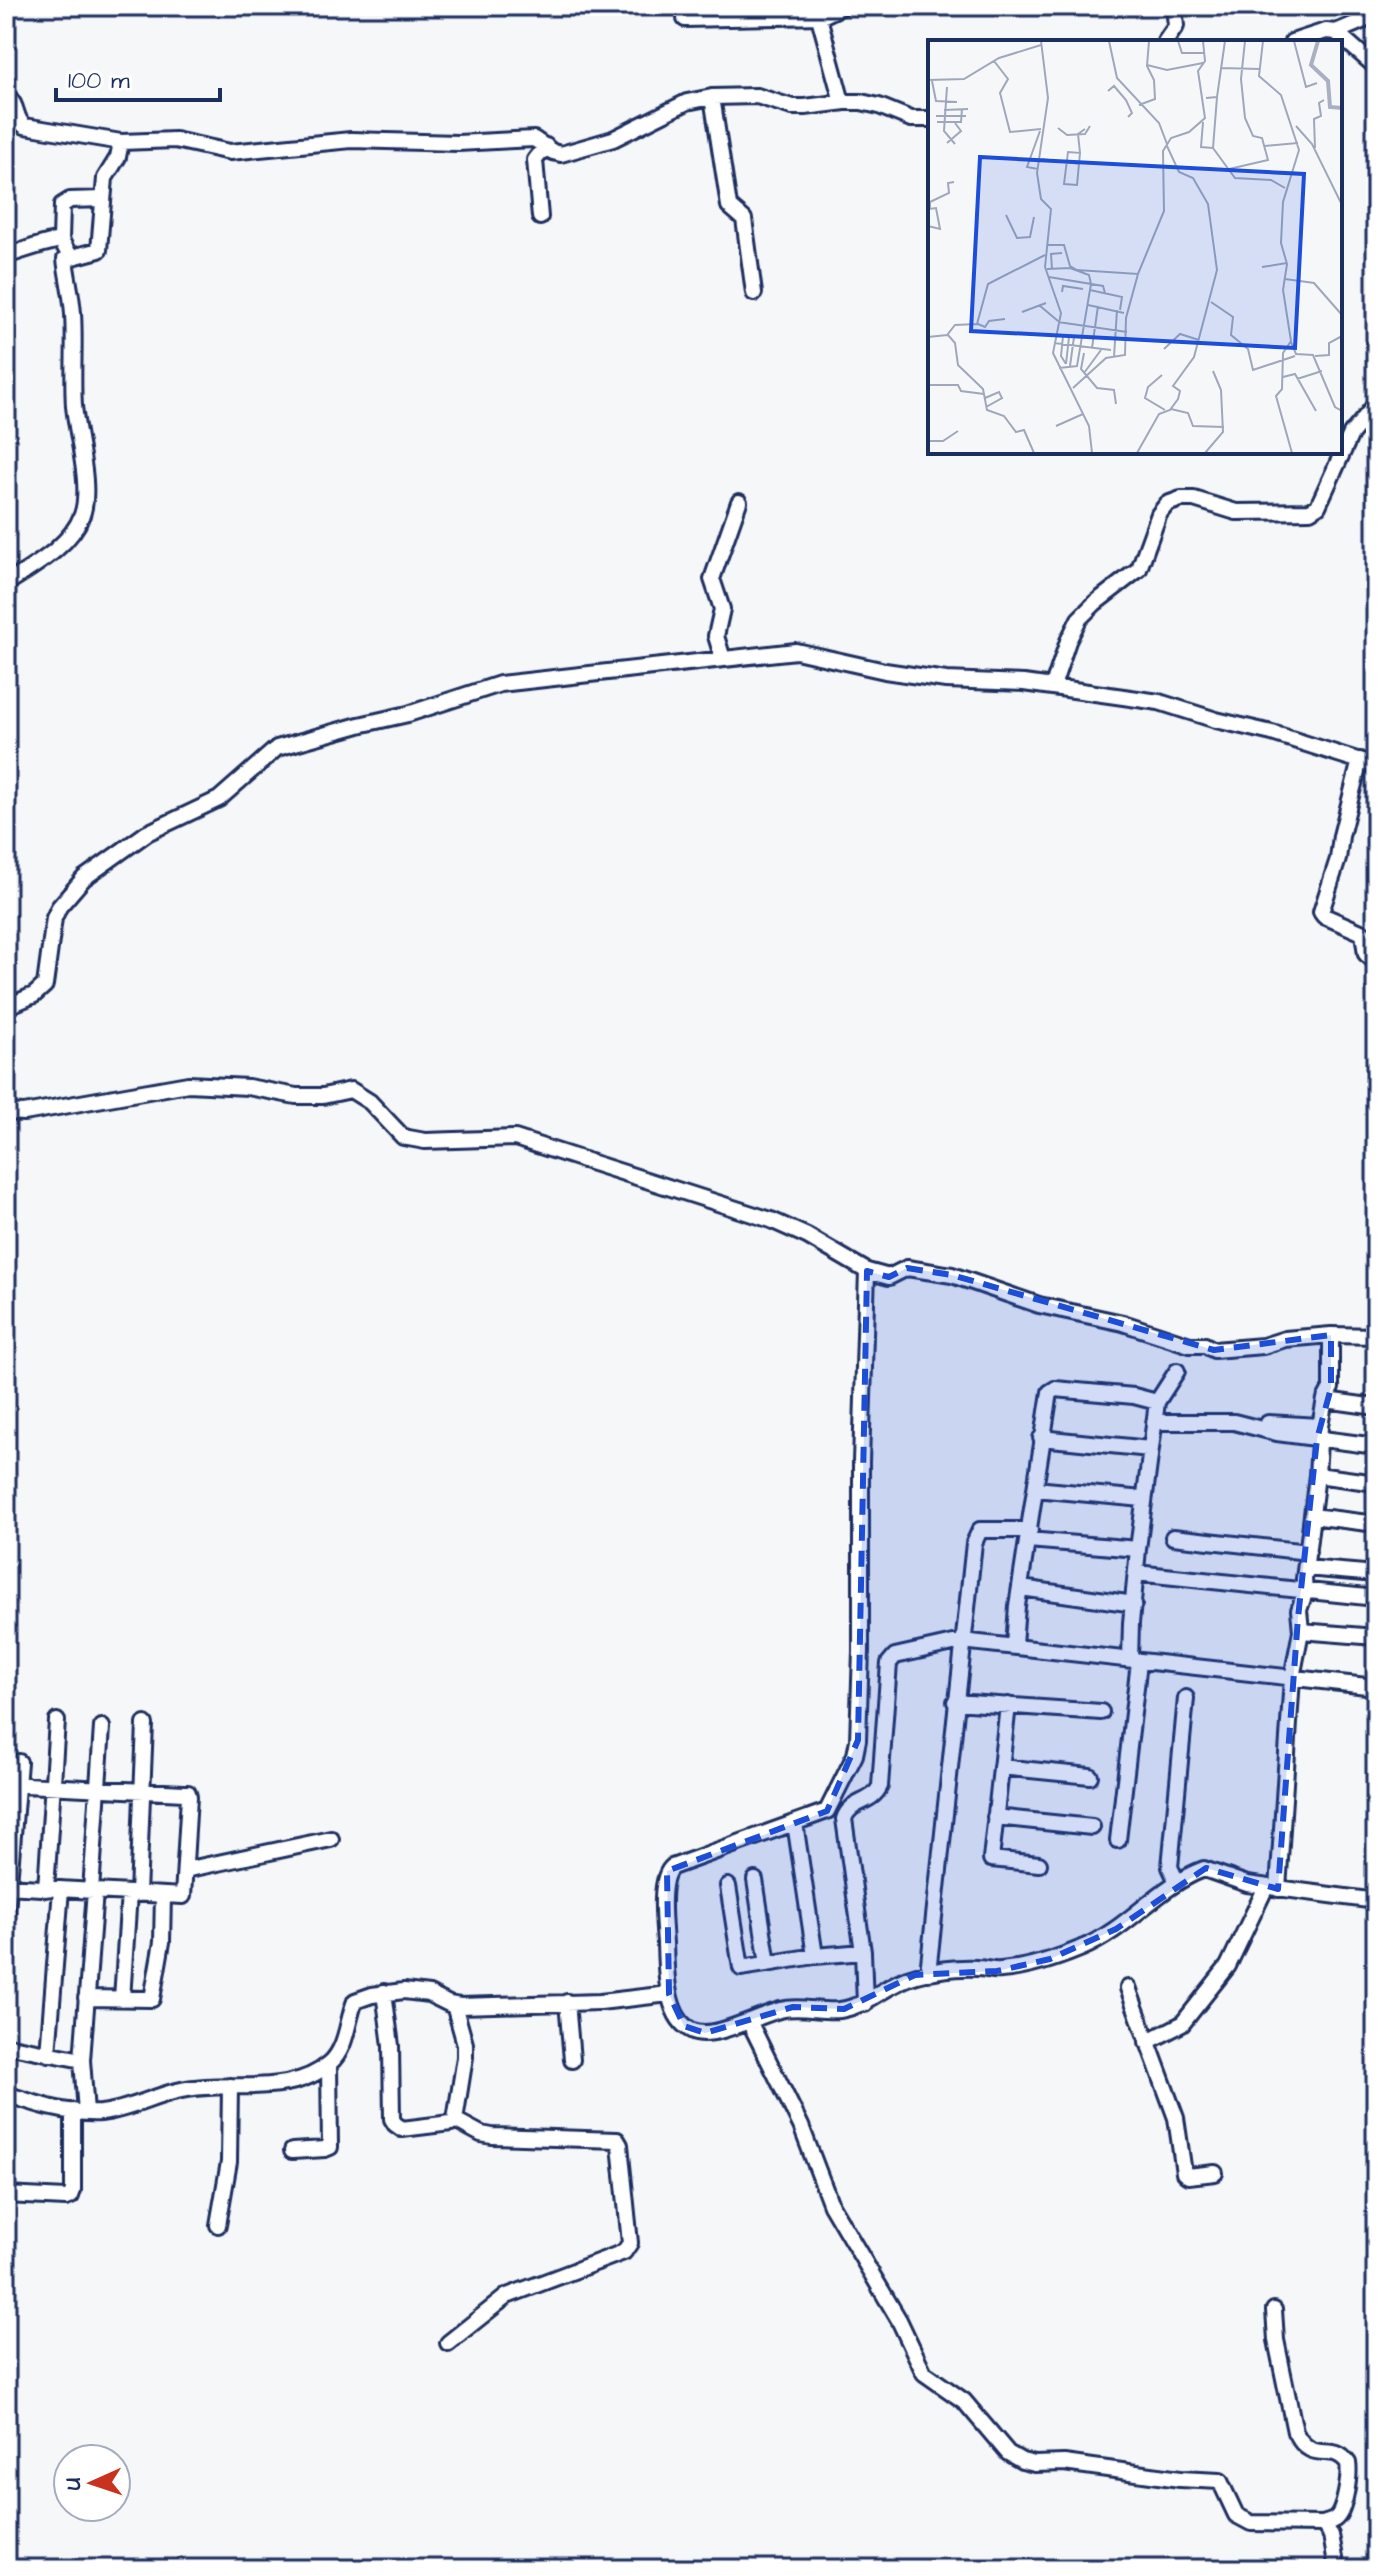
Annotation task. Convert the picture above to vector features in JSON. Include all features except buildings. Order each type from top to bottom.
[{"type":"street","points":[[685,19],[822,16],[843,6]]},
{"type":"street","points":[[1166,40],[1176,26],[1174,6]]},
{"type":"street","points":[[1298,40],[1326,31],[1336,32],[1376,15]]},
{"type":"street","points":[[822,16],[821,28],[842,102]]},
{"type":"street","points":[[1336,32],[1376,67]]},
{"type":"street","points":[[6,95],[16,106],[21,125],[121,142],[175,140],[240,152],[351,140],[458,143],[534,139],[557,154],[569,153],[613,139],[687,102],[712,97],[757,96],[792,107],[842,102],[879,106],[911,119],[928,119]]},
{"type":"street","points":[[712,97],[729,206],[744,219],[754,293]]},
{"type":"street","points":[[6,584],[43,559],[73,533],[82,516],[85,501],[74,405],[73,314],[65,259],[99,250],[105,178],[118,157],[121,142]]},
{"type":"street","points":[[540,217],[535,160],[546,146]]},
{"type":"street","points":[[71,258],[61,240],[61,210],[64,203],[73,199],[103,199]]},
{"type":"street","points":[[6,256],[61,240]]},
{"type":"street","points":[[1342,454],[1351,434],[1376,404]]},
{"type":"street","points":[[1053,686],[1079,619],[1139,569],[1159,514],[1167,504],[1194,499],[1236,512],[1310,511],[1318,506],[1342,454]]},
{"type":"street","points":[[723,659],[716,636],[722,609],[712,579],[739,502]]},
{"type":"street","points":[[6,1007],[34,995],[45,985],[54,918],[59,907],[84,878],[147,833],[219,799],[277,748],[408,714],[500,684],[796,651],[885,671],[946,680],[1053,686],[1159,702],[1376,766]]},
{"type":"street","points":[[1360,760],[1338,859],[1321,912],[1363,933],[1366,954],[1376,962]]},
{"type":"street","points":[[6,1112],[24,1113],[188,1084],[248,1087],[296,1096],[323,1096],[351,1090],[370,1102],[403,1137],[425,1141],[515,1138],[771,1220],[820,1243],[867,1271],[889,1277],[907,1268],[952,1275],[1039,1305],[1123,1323],[1214,1350],[1331,1335],[1376,1336]]},
{"type":"street","points":[[867,1271],[857,1747],[827,1811],[667,1871],[663,1911],[669,1994],[684,2026],[705,2033],[793,2007],[836,2010],[865,2004],[894,1983],[928,1973],[966,1968],[997,1971],[1085,1947],[1116,1929],[1177,1882],[1204,1869],[1247,1884],[1376,1901]]},
{"type":"street","points":[[1147,2042],[1180,2026],[1228,1966],[1272,1888],[1292,1678],[1301,1631],[1299,1610],[1305,1593],[1320,1433],[1331,1388],[1331,1335]]},
{"type":"street","points":[[1118,1840],[1135,1661],[1134,1604],[1143,1499],[1157,1402],[1177,1371]]},
{"type":"street","points":[[1014,1645],[1041,1438],[1050,1392],[1055,1389],[1134,1396],[1157,1402]]},
{"type":"street","points":[[1326,1400],[1376,1407]]},
{"type":"street","points":[[1154,1422],[1234,1422],[1277,1433],[1320,1433],[1376,1446]]},
{"type":"street","points":[[1041,1438],[1150,1449]]},
{"type":"street","points":[[1317,1475],[1376,1483]]},
{"type":"street","points":[[1035,1489],[1143,1499]]},
{"type":"street","points":[[1312,1516],[1376,1524]]},
{"type":"street","points":[[928,1973],[955,1702],[977,1532],[982,1530],[1138,1549]]},
{"type":"street","points":[[1173,1537],[1308,1552]]},
{"type":"street","points":[[1306,1568],[1376,1574]]},
{"type":"street","points":[[1136,1573],[1376,1598]]},
{"type":"street","points":[[1021,1588],[1134,1604]]},
{"type":"street","points":[[1301,1631],[1376,1637]]},
{"type":"street","points":[[865,2004],[863,1952],[844,1819],[850,1807],[873,1797],[880,1786],[889,1663],[895,1656],[962,1641],[1376,1687]]},
{"type":"street","points":[[1177,1882],[1170,1867],[1186,1698]]},
{"type":"street","points":[[955,1702],[1101,1712]]},
{"type":"street","points":[[1008,1705],[991,1859],[1039,1864]]},
{"type":"street","points":[[48,2054],[57,1721]]},
{"type":"street","points":[[122,1999],[134,1893],[145,1724]]},
{"type":"street","points":[[6,2195],[66,2198],[71,2196],[73,2190],[102,1727]]},
{"type":"street","points":[[6,1920],[11,1784],[19,1762]]},
{"type":"street","points":[[1001,1767],[1090,1776]]},
{"type":"street","points":[[7,1886],[183,1896],[185,1870],[188,1793],[11,1784]]},
{"type":"street","points":[[995,1817],[1092,1827]]},
{"type":"street","points":[[795,1823],[815,1956]]},
{"type":"street","points":[[185,1870],[331,1839]]},
{"type":"street","points":[[755,1880],[768,1964]]},
{"type":"street","points":[[728,1886],[741,1968],[863,1952]]},
{"type":"street","points":[[86,1998],[150,2000],[153,1997],[162,1942],[163,1895]]},
{"type":"street","points":[[1128,1988],[1176,2118],[1184,2173],[1188,2176],[1215,2173]]},
{"type":"street","points":[[6,2094],[31,2103],[102,2113],[134,2106],[178,2090],[285,2083],[329,2064],[342,2047],[355,2001],[384,1992],[429,1994],[454,2005],[600,2002],[669,1994]]},
{"type":"street","points":[[384,1992],[391,2046],[392,2119],[402,2129],[455,2120]]},
{"type":"street","points":[[567,2002],[572,2060]]},
{"type":"street","points":[[454,2005],[465,2044],[455,2120]]},
{"type":"street","points":[[749,2021],[784,2089],[831,2205],[899,2320],[924,2373],[964,2401],[1008,2453],[1022,2461],[1064,2463],[1180,2479],[1218,2480],[1223,2483],[1236,2515],[1251,2523],[1323,2524],[1333,2520],[1339,2514],[1347,2491],[1348,2463],[1336,2452],[1311,2451],[1300,2442],[1295,2432],[1276,2340],[1274,2310]]},
{"type":"street","points":[[6,2045],[82,2060]]},
{"type":"street","points":[[292,2151],[330,2147],[329,2064]]},
{"type":"street","points":[[218,2225],[229,2162],[230,2086]]},
{"type":"street","points":[[448,2343],[503,2298],[624,2252],[630,2243],[617,2140],[492,2136],[481,2134],[455,2120]]},
{"type":"street","points":[[1323,2524],[1331,2535],[1337,2569]]},
{"type":"highlighted area","points":[[907,1268],[952,1275],[1214,1350],[1331,1335],[1331,1388],[1317,1439],[1298,1618],[1278,1889],[1206,1868],[1116,1929],[1050,1959],[997,1971],[915,1975],[844,2009],[793,2007],[705,2033],[684,2026],[669,1994],[667,1871],[827,1811],[858,1740],[867,1271],[889,1277]]}]
